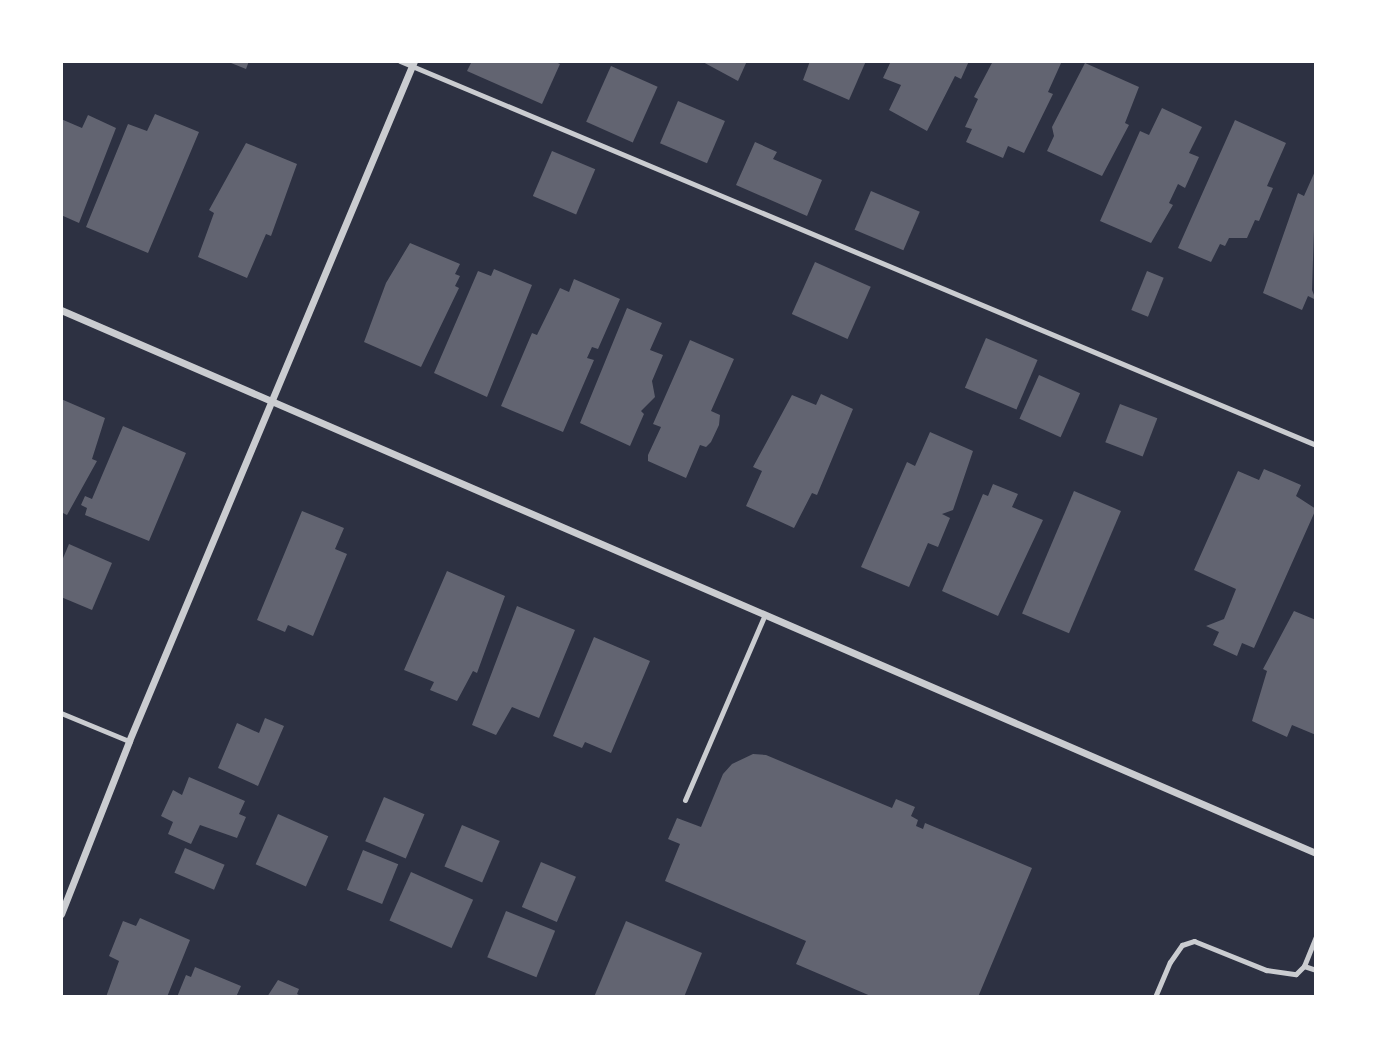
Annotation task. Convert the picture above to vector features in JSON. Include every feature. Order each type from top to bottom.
[{"type":"street","points":[[61,914],[129,741],[413,64]]},
{"type":"street","points":[[61,310],[1316,853]]},
{"type":"lane","points":[[400,61],[413,64],[1316,445]]},
{"type":"lane","points":[[685,800],[765,614]]},
{"type":"lane","points":[[61,713],[129,741]]},
{"type":"lane","points":[[1156,997],[1170,962],[1182,945],[1194,941],[1266,970],[1296,974],[1304,965],[1316,936]]},
{"type":"lane","points":[[1304,965],[1316,970]]},
{"type":"building","points":[[226,61],[249,61],[246,69]]},
{"type":"building","points":[[472,61],[553,61],[560,64],[542,104],[467,71]]},
{"type":"building","points":[[701,61],[747,61],[738,81]]},
{"type":"building","points":[[810,61],[866,61],[849,100],[803,80]]},
{"type":"building","points":[[891,61],[969,61],[961,79],[955,76],[927,131],[889,110],[901,85],[883,78]]},
{"type":"building","points":[[993,61],[1062,61],[1048,92],[1053,94],[1024,153],[1008,146],[1003,158],[966,142],[972,129],[965,127],[978,99],[974,97]]},
{"type":"building","points":[[1085,63],[1139,87],[1125,123],[1129,125],[1102,176],[1047,151],[1054,136],[1052,127]]},
{"type":"building","points":[[611,66],[658,87],[633,142],[586,122]]},
{"type":"building","points":[[678,101],[725,121],[707,163],[660,143]]},
{"type":"building","points":[[1162,108],[1202,127],[1189,153],[1199,157],[1185,188],[1178,184],[1169,203],[1173,205],[1151,243],[1100,221],[1140,131],[1149,135]]},
{"type":"building","points":[[155,114],[199,132],[148,253],[86,227],[128,124],[147,131]]},
{"type":"building","points":[[88,115],[116,128],[79,223],[61,215],[61,119],[82,128]]},
{"type":"building","points":[[1235,120],[1286,143],[1267,186],[1273,188],[1259,221],[1255,220],[1247,238],[1229,238],[1225,246],[1220,244],[1211,262],[1178,248]]},
{"type":"building","points":[[755,142],[777,152],[773,159],[822,180],[807,216],[736,185]]},
{"type":"building","points":[[246,143],[297,164],[271,236],[266,234],[247,278],[198,257],[214,213],[209,210]]},
{"type":"building","points":[[552,151],[595,169],[576,214],[533,196]]},
{"type":"building","points":[[1316,169],[1312,290],[1316,300],[1308,296],[1302,310],[1263,293],[1298,193],[1304,196]]},
{"type":"building","points":[[871,191],[920,212],[903,250],[855,230]]},
{"type":"building","points":[[410,243],[460,264],[455,274],[460,276],[455,286],[459,288],[421,367],[364,342],[386,283]]},
{"type":"building","points":[[815,262],[871,287],[848,339],[792,314]]},
{"type":"building","points":[[494,269],[532,285],[487,397],[434,373],[478,271],[491,276]]},
{"type":"building","points":[[1147,271],[1164,278],[1148,317],[1131,310]]},
{"type":"building","points":[[574,279],[620,299],[598,349],[592,347],[587,358],[594,360],[563,432],[501,406],[532,333],[537,335],[560,288],[569,292]]},
{"type":"building","points":[[627,308],[662,323],[650,350],[663,355],[652,381],[655,397],[641,411],[644,414],[630,446],[580,423]]},
{"type":"building","points":[[986,338],[1038,360],[1016,410],[965,388]]},
{"type":"building","points":[[690,340],[734,359],[711,411],[720,415],[719,425],[711,442],[706,447],[700,445],[686,478],[648,461],[648,455],[661,427],[653,424]]},
{"type":"building","points":[[1039,375],[1080,393],[1061,437],[1019,419]]},
{"type":"building","points":[[821,394],[853,409],[817,495],[812,493],[794,528],[746,506],[762,471],[753,467],[792,395],[816,405]]},
{"type":"building","points":[[61,399],[105,418],[92,459],[97,461],[67,515],[61,512]]},
{"type":"building","points":[[1120,404],[1157,418],[1143,457],[1105,442]]},
{"type":"building","points":[[123,426],[186,453],[149,541],[85,515],[87,508],[81,505],[85,496],[92,499]]},
{"type":"building","points":[[930,432],[973,451],[953,510],[942,514],[950,518],[938,547],[928,543],[909,587],[861,567],[907,462],[915,466]]},
{"type":"building","points":[[1264,469],[1301,485],[1296,496],[1316,509],[1254,648],[1242,643],[1237,656],[1213,645],[1219,632],[1206,626],[1224,619],[1236,589],[1194,570],[1238,471],[1259,480]]},
{"type":"building","points":[[993,484],[1018,494],[1012,507],[1043,520],[998,616],[942,591],[983,494],[988,496]]},
{"type":"building","points":[[1074,491],[1121,511],[1069,633],[1022,613]]},
{"type":"building","points":[[302,511],[344,528],[335,549],[347,554],[313,636],[288,625],[285,632],[257,620]]},
{"type":"building","points":[[69,544],[112,563],[92,610],[61,597],[61,563]]},
{"type":"building","points":[[447,571],[505,596],[477,673],[473,671],[457,701],[430,690],[434,682],[404,670]]},
{"type":"building","points":[[517,606],[575,630],[539,718],[512,707],[496,735],[472,725]]},
{"type":"building","points":[[1294,611],[1316,620],[1316,735],[1292,725],[1287,737],[1252,721],[1267,671],[1263,669]]},
{"type":"building","points":[[594,637],[650,661],[611,753],[585,742],[582,748],[553,736]]},
{"type":"building","points":[[265,718],[284,726],[258,786],[218,768],[237,723],[259,733]]},
{"type":"building","points":[[753,754],[766,755],[892,808],[896,799],[915,807],[911,816],[918,820],[916,826],[923,829],[925,823],[1032,868],[978,997],[873,997],[796,964],[806,941],[665,881],[680,844],[668,839],[677,818],[701,827],[723,774],[732,764]]},
{"type":"building","points":[[189,777],[245,801],[239,814],[246,817],[237,838],[200,825],[191,844],[168,834],[173,822],[161,816],[173,790],[182,795]]},
{"type":"building","points":[[384,797],[425,814],[406,858],[365,841]]},
{"type":"building","points":[[278,814],[328,836],[306,887],[256,864]]},
{"type":"building","points":[[462,825],[500,841],[482,882],[444,866]]},
{"type":"building","points":[[185,848],[225,865],[214,890],[174,873]]},
{"type":"building","points":[[363,850],[398,864],[382,904],[347,890]]},
{"type":"building","points":[[541,862],[576,877],[557,922],[522,907]]},
{"type":"building","points":[[411,872],[473,900],[452,948],[389,920]]},
{"type":"building","points":[[506,911],[555,931],[536,977],[487,957]]},
{"type":"building","points":[[140,918],[190,940],[167,997],[106,997],[119,961],[109,956],[123,921],[136,926]]},
{"type":"building","points":[[626,921],[702,953],[684,997],[594,997]]},
{"type":"building","points":[[195,967],[241,986],[236,997],[177,997],[186,975],[191,977]]},
{"type":"building","points":[[278,980],[299,989],[297,994],[303,997],[267,997]]}]
